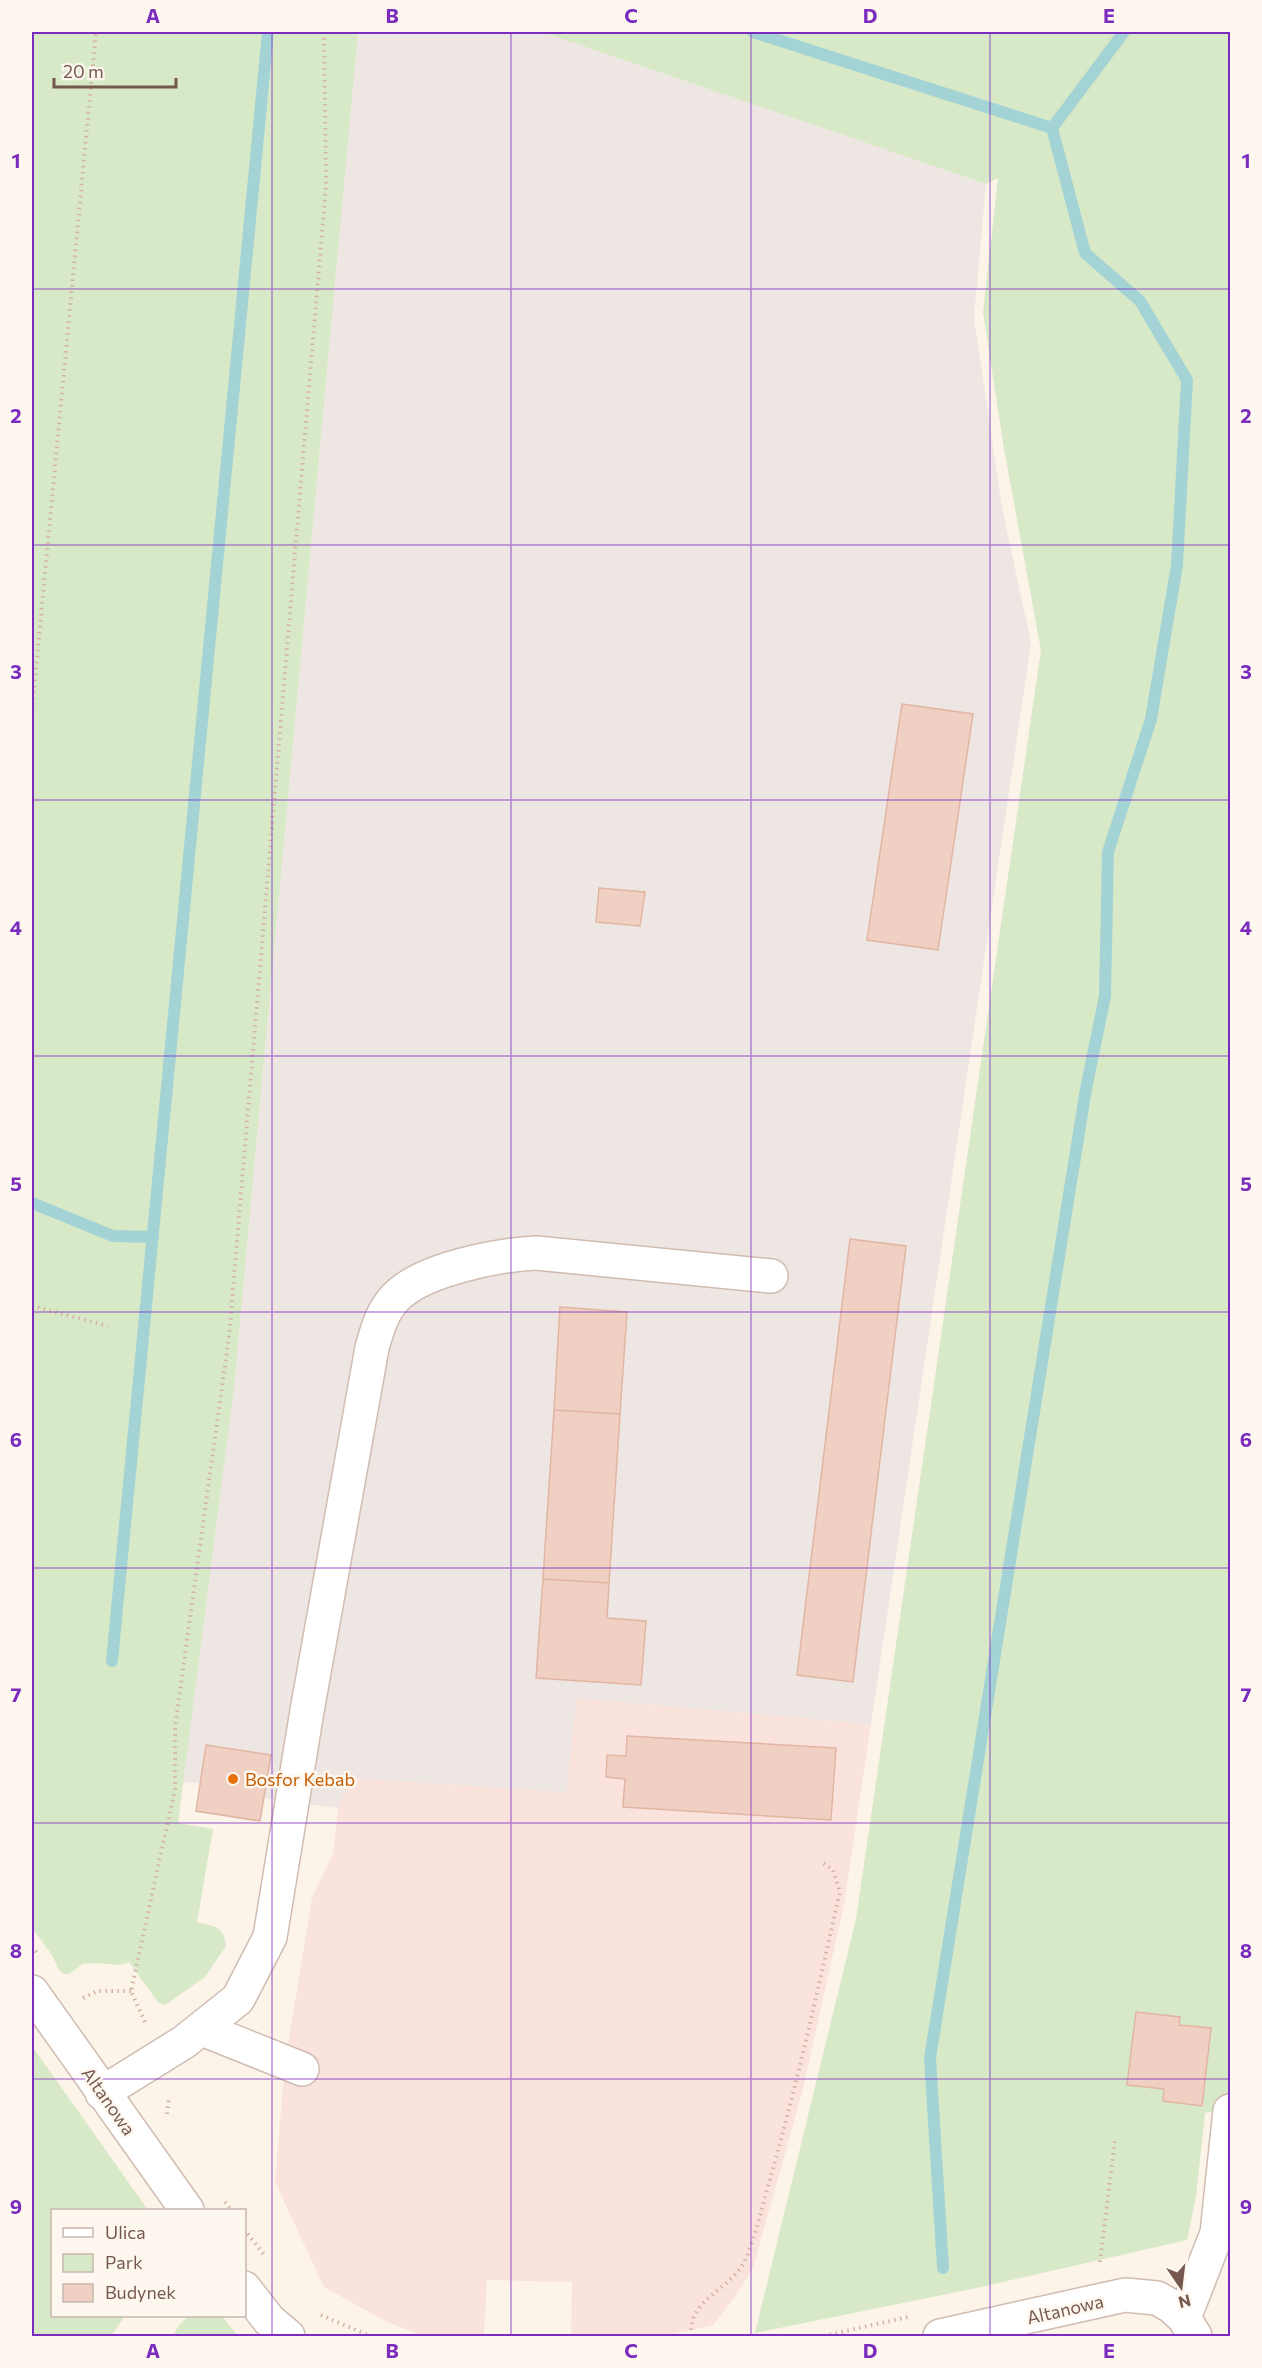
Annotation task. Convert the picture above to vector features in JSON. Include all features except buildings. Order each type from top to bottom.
[{"type":"street","points":[[102,2092],[202,2029],[238,1999],[270,1937],[369,1366],[379,1322],[396,1297],[420,1280],[477,1262],[506,1255],[536,1253],[771,1276]]},
{"type":"street","name":"Altanowa","points":[[32,1992],[187,2209]]},
{"type":"street","points":[[202,2029],[302,2068]]},
{"type":"street","points":[[1189,2327],[1224,2224],[1230,2111]]},
{"type":"street","points":[[246,2291],[269,2320],[288,2337]]},
{"type":"street","name":"Altanowa","points":[[940,2337],[1125,2295],[1157,2298],[1171,2306],[1189,2327]]},
{"type":"path","points":[[32,711],[96,32]]},
{"type":"path","points":[[73,2002],[98,1991],[132,1991],[175,1789],[174,1727],[230,1336],[326,185],[324,32]]},
{"type":"path","points":[[32,1306],[108,1326]]},
{"type":"path","points":[[692,2337],[691,2324],[694,2313],[726,2285],[746,2259],[792,2102],[840,1892],[833,1870],[823,1863]]},
{"type":"path","points":[[1100,2271],[1100,2250],[1115,2140]]},
{"type":"path","points":[[246,2232],[266,2257]]},
{"type":"path","points":[[315,2312],[370,2337]]},
{"type":"shaded area","points":[[358,32],[542,32],[986,184],[974,318],[1002,508],[1031,643],[871,1724],[577,1698],[566,1792],[350,1778],[338,1808],[264,1798],[200,1783],[183,1782],[234,1388]]},
{"type":"shaded area","points":[[576,1698],[871,1724],[844,1905],[802,2093],[753,2268],[733,2300],[713,2325],[663,2336],[571,2336],[572,2282],[487,2280],[484,2336],[424,2336],[387,2322],[324,2287],[275,2182],[285,2063],[312,1898],[333,1854],[338,1808],[350,1778],[566,1792]]},
{"type":"green space","points":[[32,32],[358,32],[234,1388],[178,1823],[213,1829],[197,1922],[220,1930],[226,1946],[205,1977],[165,2005],[158,2002],[129,1962],[120,1965],[83,1964],[69,1974],[64,1974],[59,1970],[52,1955],[32,1928]]},
{"type":"green space","points":[[542,32],[1230,32],[1230,2108],[1205,2113],[1196,2196],[1187,2240],[972,2289],[755,2333],[856,1919],[1041,650],[1004,449],[983,312],[998,178],[986,184]]},
{"type":"green space","points":[[32,2046],[147,2209],[51,2209],[51,2317],[124,2317],[111,2336],[32,2336]]},
{"type":"green space","points":[[188,2317],[223,2317],[238,2336],[173,2336],[179,2325]]},
{"type":"waterway","points":[[112,1661],[268,32]]},
{"type":"waterway","points":[[753,32],[1052,128]]},
{"type":"waterway","points":[[943,2268],[930,2058],[1086,1089],[1105,996],[1108,852],[1151,719],[1177,565],[1187,380],[1140,301],[1085,253],[1052,128],[1124,32]]},
{"type":"waterway","points":[[32,1203],[113,1236],[153,1237]]},
{"type":"place","name":"Bosfor Kebab","points":[[233,1779]]}]
